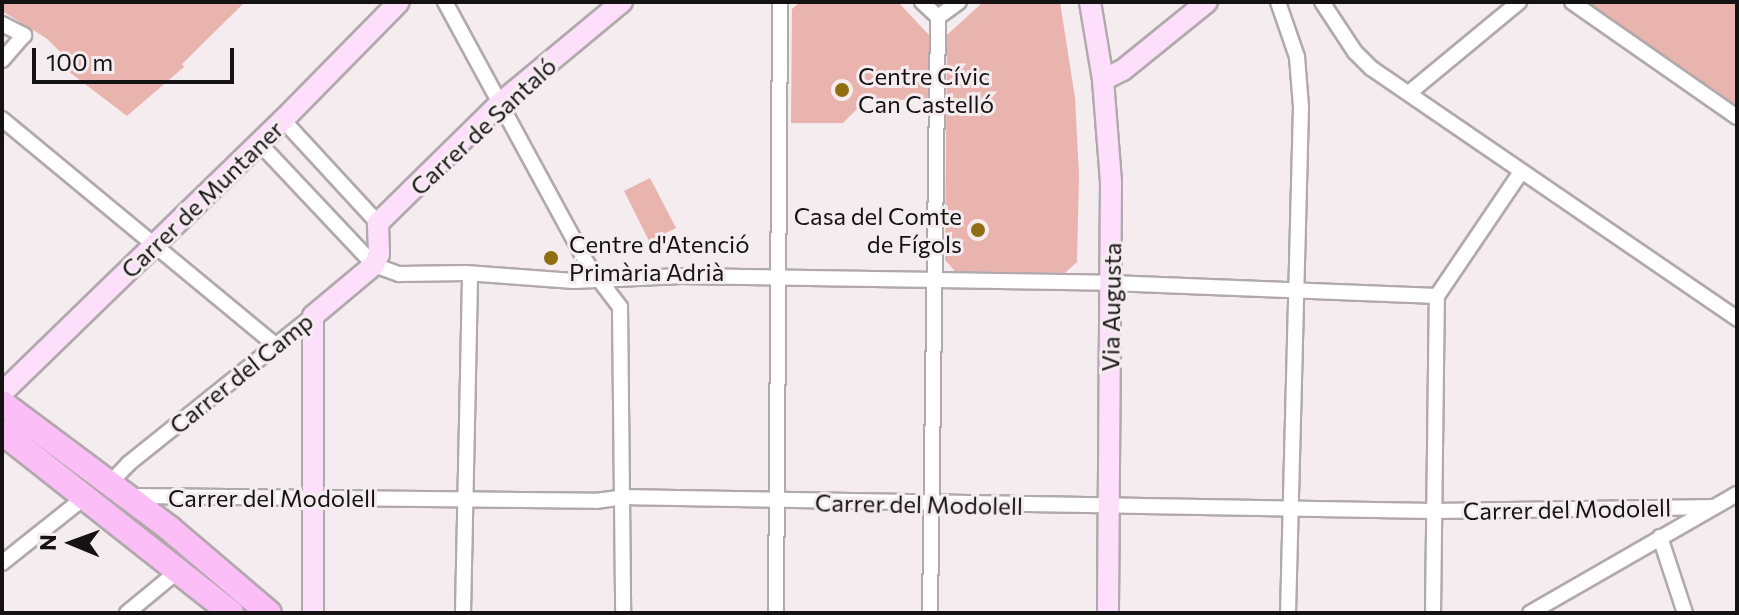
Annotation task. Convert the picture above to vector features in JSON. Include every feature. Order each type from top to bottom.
[{"type":"main road","points":[[2,403],[118,490],[269,613]]},
{"type":"main road","points":[[2,432],[231,613]]},
{"type":"street","name":"Carrer de Muntaner","points":[[2,393],[260,144],[399,2]]},
{"type":"street","points":[[445,2],[586,262],[620,307],[623,613]]},
{"type":"street","name":"Carrer de Santaló","points":[[378,223],[499,104],[622,2]]},
{"type":"street","points":[[776,613],[780,2]]},
{"type":"street","points":[[922,2],[938,17],[930,613]]},
{"type":"street","points":[[938,17],[959,2]]},
{"type":"street","name":"Via Augusta","points":[[1090,2],[1103,80],[1110,165],[1108,613]]},
{"type":"street","points":[[1103,80],[1123,70],[1207,2]]},
{"type":"street","points":[[1322,2],[1362,60],[1737,319]]},
{"type":"street","points":[[1409,93],[1519,2]]},
{"type":"street","points":[[1572,2],[1737,117]]},
{"type":"street","points":[[1279,3],[1293,38],[1300,83],[1288,613]]},
{"type":"street","points":[[2,24],[24,35],[2,60]]},
{"type":"street","points":[[2,119],[274,344]]},
{"type":"street","points":[[283,120],[378,223],[379,254],[374,265]]},
{"type":"street","points":[[260,144],[374,265],[399,274],[601,280],[778,278],[1111,283],[1437,296]]},
{"type":"street","points":[[1433,613],[1437,296],[1521,172]]},
{"type":"street","name":"Carrer del Camp","points":[[118,490],[274,344],[374,265]]},
{"type":"street","points":[[463,613],[470,274]]},
{"type":"street","points":[[313,316],[313,613]]},
{"type":"street","name":"Carrer del Modolell","points":[[118,490],[313,499],[596,501],[624,497],[1433,511],[1714,507]]},
{"type":"street","points":[[1530,613],[1737,494]]},
{"type":"street","points":[[2,563],[85,497]]},
{"type":"street","points":[[1660,537],[1685,613]]},
{"type":"street","points":[[127,613],[179,570]]},
{"type":"shaded area","points":[[2,2],[245,2],[182,64],[184,67],[127,116],[68,71],[76,67],[46,38],[2,11]]},
{"type":"shaded area","points":[[800,2],[898,2],[929,35],[929,100],[866,100],[843,123],[791,123],[792,9]]},
{"type":"shaded area","points":[[983,2],[1060,2],[1075,98],[1079,175],[1077,262],[1065,273],[955,271],[945,260],[947,35]]},
{"type":"shaded area","points":[[1580,2],[1737,2],[1737,109]]},
{"type":"shaded area","points":[[650,178],[676,228],[649,241],[624,191]]},
{"type":"place","name":"Centre Cívic Can Castelló","points":[[842,90]]},
{"type":"place","name":"Casa del Comte de Fígols","points":[[978,230]]},
{"type":"place","name":"Centre d'Atenció Primària Adrià","points":[[551,258]]}]
